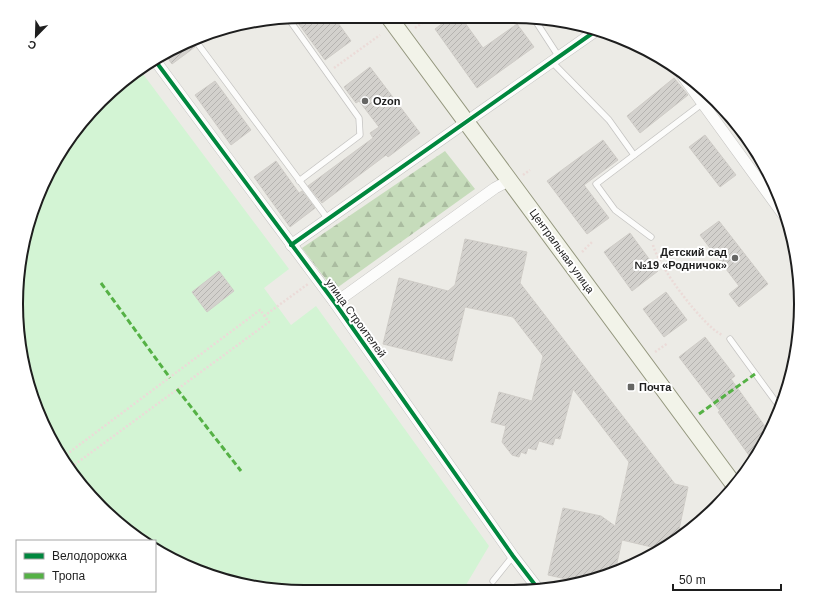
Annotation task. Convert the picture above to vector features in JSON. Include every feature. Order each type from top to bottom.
[{"type":"main road","name":"Центральная улица","points":[[393,23],[467,121],[516,178],[731,481]]},
{"type":"street","points":[[291,245],[591,34]]},
{"type":"street","name":"улица Строителей","points":[[158,64],[316,278],[534,584]]},
{"type":"street","points":[[695,91],[775,203]]},
{"type":"street","points":[[334,303],[494,188],[516,178]]},
{"type":"lane","points":[[292,24],[358,118],[360,135],[299,181]]},
{"type":"lane","points":[[537,24],[555,60],[609,120],[634,155]]},
{"type":"lane","points":[[198,43],[328,219]]},
{"type":"lane","points":[[650,237],[614,210],[596,184],[703,103]]},
{"type":"lane","points":[[730,339],[776,402]]},
{"type":"lane","points":[[493,581],[513,556]]},
{"type":"path","points":[[415,28],[422,23]]},
{"type":"path","points":[[327,73],[380,35]]},
{"type":"path","points":[[516,178],[530,170]]},
{"type":"path","points":[[650,237],[655,252],[663,267],[702,320],[714,331],[730,339]]},
{"type":"path","points":[[582,252],[592,242]]},
{"type":"path","points":[[264,316],[316,278]]},
{"type":"path","points":[[67,454],[260,310],[268,322],[74,465]]},
{"type":"path","points":[[655,352],[668,343]]},
{"type":"green space","points":[[143,74],[289,269],[264,288],[291,325],[316,306],[489,546],[466,585],[304,585],[267,583],[249,580],[196,564],[163,547],[156,543],[156,540],[148,538],[105,503],[81,475],[70,460],[44,412],[28,359],[25,341],[23,304],[25,267],[28,249],[44,196],[61,163],[81,133],[105,105],[133,81]]},
{"type":"green space","points":[[445,151],[475,189],[334,290],[302,248]]},
{"type":"building","points":[[298,23],[338,23],[351,41],[325,60]]},
{"type":"building","points":[[443,23],[465,23],[483,48],[517,24],[534,47],[477,88],[435,29]]},
{"type":"building","points":[[194,45],[195,47],[172,64],[168,58]]},
{"type":"building","points":[[370,67],[420,133],[388,157],[386,155],[322,203],[308,186],[373,138],[370,133],[379,127],[359,101],[356,103],[344,87]]},
{"type":"building","points":[[674,78],[688,95],[640,133],[627,116]]},
{"type":"building","points":[[215,81],[251,130],[231,145],[195,95]]},
{"type":"building","points":[[705,135],[736,175],[720,187],[689,147]]},
{"type":"building","points":[[603,140],[618,160],[584,185],[609,218],[587,234],[547,181]]},
{"type":"building","points":[[276,161],[299,193],[302,191],[315,208],[290,227],[254,177]]},
{"type":"building","points":[[719,221],[768,284],[739,307],[729,294],[739,286],[700,235]]},
{"type":"building","points":[[630,233],[658,271],[632,291],[604,252]]},
{"type":"building","points":[[465,239],[527,252],[520,283],[675,484],[688,487],[679,531],[653,547],[622,540],[616,566],[569,580],[548,575],[563,508],[601,516],[615,526],[629,462],[573,389],[560,439],[555,438],[553,445],[539,441],[536,450],[528,448],[526,454],[521,452],[519,457],[512,455],[502,442],[506,426],[491,422],[499,392],[532,401],[543,356],[513,317],[465,307],[452,361],[383,344],[399,278],[448,291],[455,285]]},
{"type":"building","points":[[219,271],[234,291],[207,312],[192,292]]},
{"type":"building","points":[[666,292],[687,320],[664,337],[643,309]]},
{"type":"building","points":[[705,337],[735,376],[731,379],[765,427],[749,456],[718,412],[720,411],[679,357]]},
{"type":"marked path","points":[[101,283],[170,378]]},
{"type":"marked path","points":[[699,414],[755,374]]},
{"type":"marked path","points":[[177,389],[241,471]]},
{"type":"cycle path","points":[[291,245],[591,34]]},
{"type":"cycle path","points":[[158,64],[335,303],[513,556],[534,584]]},
{"type":"place","name":"Ozon","points":[[365,101]]},
{"type":"place","name":"Детский сад №19 «Родничок»","points":[[735,258]]},
{"type":"place","name":"Почта","points":[[631,387]]}]
